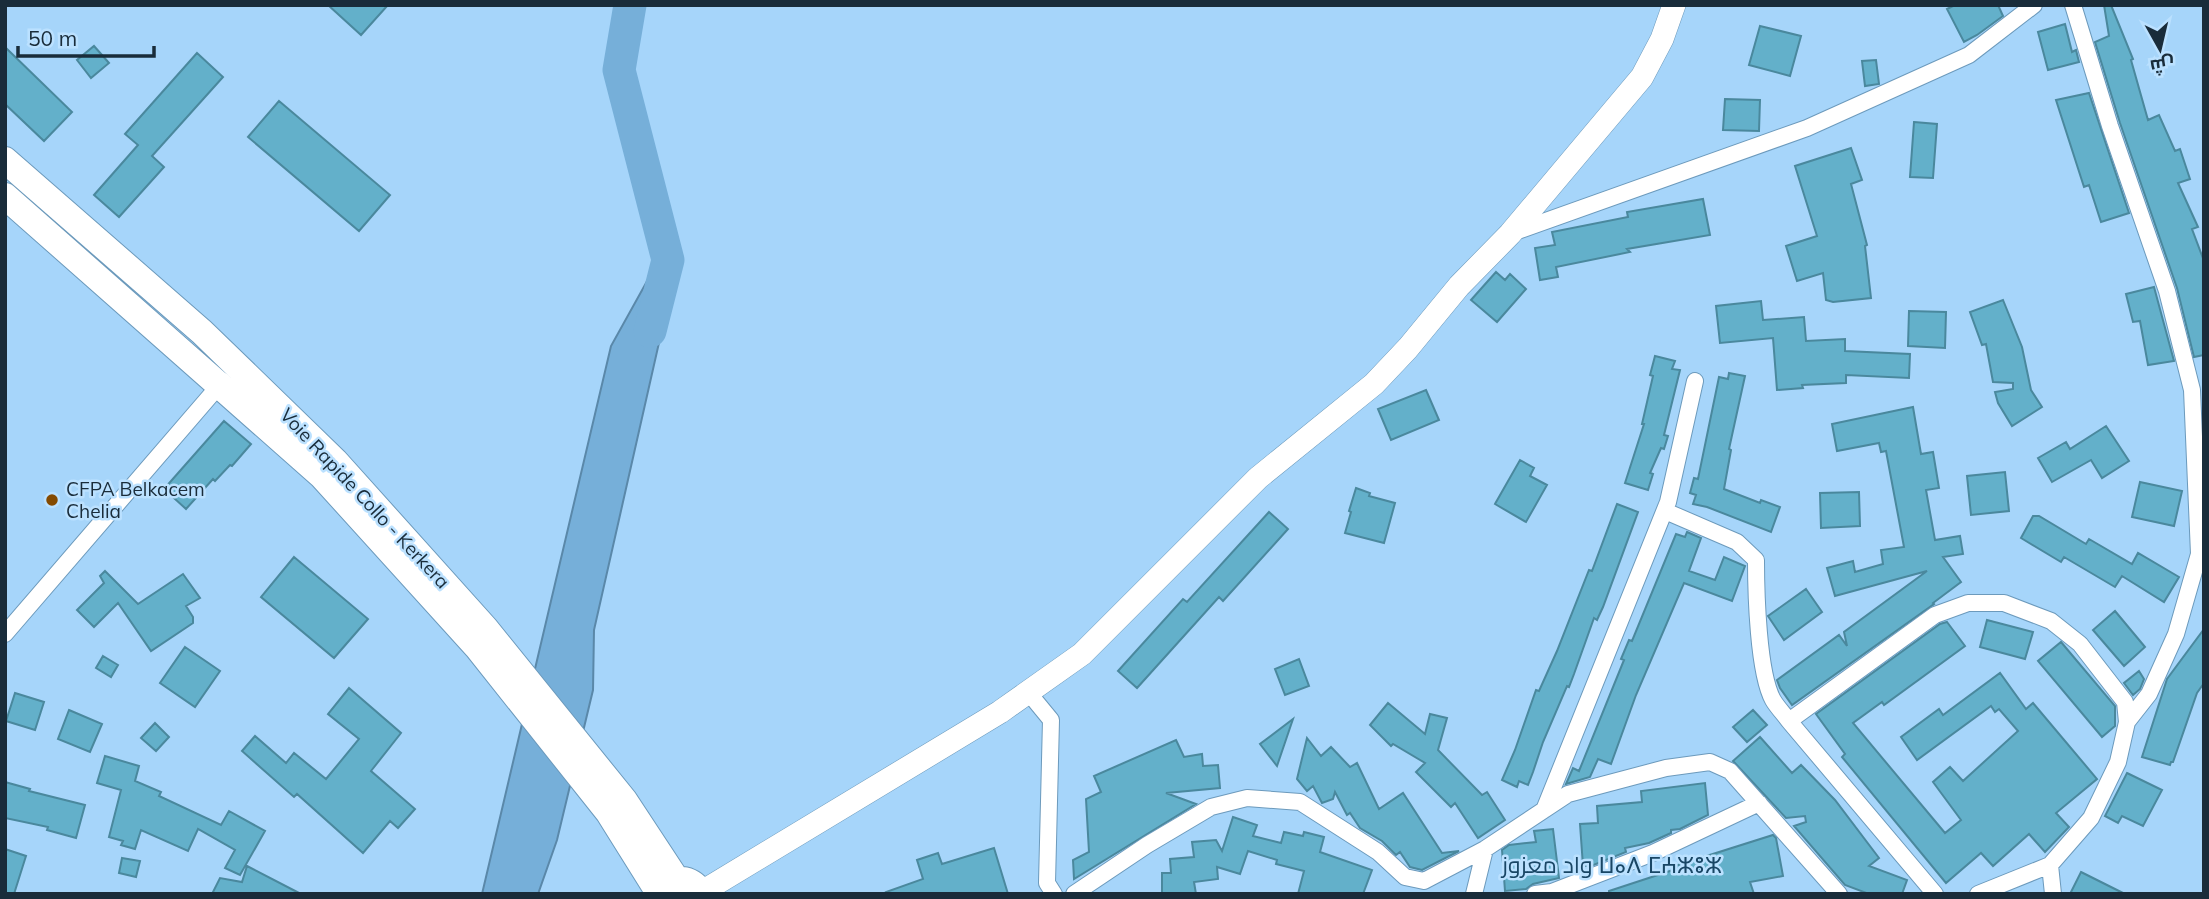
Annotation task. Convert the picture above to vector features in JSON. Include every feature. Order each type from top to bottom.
[{"type":"highway","name":"Voie Rapide Collo - Kerkera","points":[[5,160],[237,365],[335,461],[484,641],[616,807],[665,889]]},
{"type":"highway","name":"Voie Rapide Collo - Kerkera","points":[[5,196],[322,476],[484,641]]},
{"type":"highway","points":[[665,889],[691,882],[702,893]]},
{"type":"main road","points":[[702,893],[1000,712],[1082,654],[1258,478],[1374,384],[1408,348],[1459,286],[1510,234],[1642,77],[1662,39],[1674,5]]},
{"type":"street","points":[[1510,234],[1807,128],[1969,55],[2034,5]]},
{"type":"street","points":[[2073,5],[2110,126],[2167,291],[2192,390],[2199,554],[2176,634],[2149,694],[2127,722]]},
{"type":"street","points":[[5,634],[237,365]]},
{"type":"street","points":[[1544,810],[1665,510],[1695,381]]},
{"type":"street","points":[[1665,510],[1737,542],[1756,560],[1756,601],[1766,678],[1772,699],[1934,894]]},
{"type":"street","points":[[1789,721],[1934,615],[1968,603],[2004,603],[2051,621],[2080,644],[2125,702],[2127,722],[2118,762],[2091,818],[2050,865],[1978,894]]},
{"type":"street","points":[[1028,692],[1051,720],[1047,883],[1055,894]]},
{"type":"street","points":[[1074,894],[1147,845],[1211,807],[1247,797],[1300,802],[1378,852],[1405,877],[1424,881],[1485,849],[1569,793],[1666,768],[1710,762],[1730,771],[1839,894]]},
{"type":"street","points":[[1535,894],[1552,892],[1653,853],[1759,803]]},
{"type":"street","points":[[1474,894],[1485,849]]},
{"type":"street","points":[[2050,865],[2053,894]]},
{"type":"water","points":[[651,274],[668,303],[594,630],[593,690],[557,840],[538,894],[482,894],[611,346]]},
{"type":"building","points":[[328,5],[388,5],[361,35]]},
{"type":"building","points":[[1955,5],[1998,5],[2003,16],[1964,42],[1947,9]]},
{"type":"building","points":[[2104,5],[2111,5],[2133,59],[2131,60],[2148,120],[2159,115],[2175,151],[2180,149],[2190,179],[2178,183],[2198,227],[2192,229],[2204,261],[2204,355],[2194,357],[2177,288],[2095,42],[2109,36]]},
{"type":"building","points":[[2065,24],[2072,52],[2076,50],[2079,62],[2048,70],[2038,32]]},
{"type":"building","points":[[1760,26],[1801,36],[1790,76],[1749,65]]},
{"type":"building","points":[[94,46],[109,63],[91,78],[77,60]]},
{"type":"building","points":[[5,47],[72,112],[44,141],[5,104]]},
{"type":"building","points":[[197,53],[223,77],[152,156],[164,167],[119,217],[94,195],[138,145],[125,134]]},
{"type":"building","points":[[1876,60],[1879,84],[1865,86],[1862,61]]},
{"type":"building","points":[[2089,93],[2129,213],[2101,222],[2089,185],[2084,187],[2056,100]]},
{"type":"building","points":[[1725,99],[1760,100],[1759,131],[1723,130]]},
{"type":"building","points":[[279,101],[390,195],[359,231],[248,137]]},
{"type":"building","points":[[1914,122],[1937,124],[1933,178],[1910,177]]},
{"type":"building","points":[[1851,148],[1862,180],[1851,184],[1867,245],[1871,298],[1833,302],[1826,300],[1823,273],[1797,281],[1786,246],[1817,236],[1795,166]]},
{"type":"building","points":[[1703,199],[1710,235],[1627,249],[1630,252],[1556,267],[1558,277],[1540,280],[1535,248],[1555,245],[1552,232],[1628,217],[1627,212]]},
{"type":"building","points":[[1496,272],[1505,280],[1510,274],[1526,289],[1497,322],[1471,300]]},
{"type":"building","points":[[2154,287],[2174,361],[2148,365],[2140,321],[2133,322],[2126,294]]},
{"type":"building","points":[[2003,300],[2022,347],[2031,390],[2042,407],[2012,426],[1998,403],[1995,392],[2013,389],[2013,383],[1993,382],[1986,344],[1982,345],[1970,312]]},
{"type":"building","points":[[1761,301],[1763,320],[1804,317],[1806,341],[1845,339],[1845,351],[1910,354],[1909,378],[1846,375],[1846,383],[1802,385],[1803,388],[1777,390],[1773,338],[1720,343],[1716,306]]},
{"type":"building","points":[[1909,311],[1946,312],[1945,348],[1908,346]]},
{"type":"building","points":[[1655,356],[1675,361],[1672,369],[1680,370],[1664,435],[1668,436],[1650,473],[1653,474],[1648,490],[1625,483],[1644,424]]},
{"type":"building","points":[[1729,373],[1745,376],[1729,449],[1731,450],[1724,489],[1760,503],[1761,500],[1780,507],[1771,532],[1693,504],[1696,495],[1690,493],[1694,478],[1698,479],[1719,377],[1728,379]]},
{"type":"building","points":[[1426,390],[1439,420],[1391,440],[1378,409]]},
{"type":"building","points":[[1913,407],[1921,454],[1933,452],[1939,488],[1926,490],[1935,540],[1960,536],[1963,554],[1943,557],[1961,582],[1792,705],[1777,680],[1839,635],[1847,646],[1844,632],[1927,571],[1835,596],[1827,568],[1853,561],[1855,572],[1883,564],[1881,550],[1904,547],[1886,451],[1881,452],[1879,443],[1837,451],[1832,424]]},
{"type":"building","points":[[224,421],[251,444],[232,466],[215,481],[213,479],[186,509],[164,489]]},
{"type":"building","points":[[2106,426],[2129,461],[2102,478],[2091,460],[2052,482],[2038,458],[2066,442],[2070,449]]},
{"type":"building","points":[[1520,460],[1534,468],[1530,476],[1547,485],[1526,522],[1495,504]]},
{"type":"building","points":[[2005,472],[2009,511],[1971,515],[1967,476]]},
{"type":"building","points":[[2140,482],[2182,491],[2174,526],[2132,517]]},
{"type":"building","points":[[1356,488],[1370,493],[1369,496],[1395,503],[1384,543],[1345,533]]},
{"type":"building","points":[[1859,492],[1860,526],[1821,528],[1820,493]]},
{"type":"building","points":[[1617,504],[1638,512],[1603,607],[1597,620],[1594,618],[1569,687],[1567,686],[1543,742],[1528,785],[1519,781],[1517,787],[1502,780],[1536,690],[1539,691],[1557,651],[1589,570],[1592,571]]},
{"type":"building","points":[[1269,512],[1288,529],[1223,601],[1219,597],[1137,688],[1118,671],[1183,599],[1187,602]]},
{"type":"building","points":[[2033,516],[2039,516],[2086,544],[2089,539],[2132,564],[2138,553],[2179,577],[2164,602],[2122,576],[2115,587],[2064,557],[2061,562],[2021,538]]},
{"type":"building","points":[[1687,532],[1701,538],[1689,571],[1715,580],[1724,557],[1745,566],[1732,601],[1684,583],[1636,695],[1611,764],[1598,759],[1590,777],[1566,784],[1573,768],[1579,771],[1624,660],[1621,659],[1629,640],[1632,641],[1676,534],[1685,537]]},
{"type":"building","points":[[294,557],[368,619],[334,658],[261,597]]},
{"type":"building","points":[[105,571],[138,604],[183,574],[200,598],[186,606],[193,617],[193,623],[151,651],[118,603],[94,627],[77,610],[104,583],[100,576]]},
{"type":"building","points":[[1806,589],[1822,612],[1784,640],[1768,616]]},
{"type":"building","points":[[2115,611],[2145,647],[2124,666],[2093,630]]},
{"type":"building","points":[[1987,620],[2033,632],[2025,659],[1980,647]]},
{"type":"building","points":[[1947,622],[1965,646],[1884,705],[1882,702],[1853,723],[1945,833],[1961,820],[1933,782],[1950,767],[1963,781],[2018,731],[1999,709],[1995,712],[1991,706],[1917,760],[1901,737],[1939,709],[1943,715],[2000,673],[2026,709],[2033,703],[2097,779],[2056,813],[2069,827],[2045,852],[2029,834],[1993,866],[1981,853],[1946,883],[1842,757],[1845,754],[1816,714],[1940,624]]},
{"type":"building","points":[[2204,629],[2204,683],[2197,693],[2173,762],[2170,765],[2142,757],[2167,679]]},
{"type":"building","points":[[2061,642],[2115,706],[2115,726],[2102,737],[2038,661]]},
{"type":"building","points":[[185,647],[220,671],[195,707],[160,683]]},
{"type":"building","points":[[103,656],[118,665],[111,677],[96,668]]},
{"type":"building","points":[[1299,659],[1309,686],[1285,695],[1275,669]]},
{"type":"building","points":[[2139,671],[2144,679],[2140,689],[2133,695],[2124,683]]},
{"type":"building","points":[[349,688],[401,733],[371,771],[415,809],[398,828],[390,821],[363,853],[297,794],[294,797],[242,751],[255,736],[286,763],[294,753],[326,779],[359,739],[328,714]]},
{"type":"building","points":[[15,693],[44,702],[35,730],[6,721]]},
{"type":"building","points":[[1388,703],[1425,734],[1430,714],[1447,718],[1438,750],[1482,795],[1487,792],[1505,820],[1478,838],[1455,803],[1451,807],[1416,772],[1425,763],[1393,744],[1391,746],[1370,725]]},
{"type":"building","points":[[69,710],[102,724],[90,752],[58,739]]},
{"type":"building","points":[[1753,710],[1767,725],[1747,742],[1733,727]]},
{"type":"building","points":[[1293,719],[1277,766],[1260,744]]},
{"type":"building","points":[[155,723],[169,737],[156,751],[141,738]]},
{"type":"building","points":[[1760,737],[1792,773],[1801,765],[1835,800],[1879,858],[1869,866],[1907,880],[1902,894],[1869,894],[1845,885],[1794,826],[1806,822],[1805,816],[1786,818],[1733,761]]},
{"type":"building","points":[[1307,738],[1321,756],[1331,747],[1350,767],[1357,763],[1379,809],[1403,793],[1442,853],[1459,851],[1422,870],[1410,867],[1400,852],[1396,855],[1382,841],[1360,828],[1350,813],[1347,815],[1335,792],[1333,799],[1322,803],[1313,786],[1307,791],[1297,779]]},
{"type":"building","points":[[1176,740],[1184,757],[1202,754],[1203,766],[1218,765],[1220,788],[1166,793],[1196,804],[1074,879],[1073,860],[1089,852],[1086,799],[1101,792],[1094,776]]},
{"type":"building","points":[[105,756],[139,766],[135,781],[161,792],[159,796],[221,825],[229,811],[265,831],[240,875],[225,868],[235,850],[198,829],[188,851],[141,830],[135,849],[121,845],[123,841],[109,837],[121,790],[97,783]]},
{"type":"building","points":[[2127,773],[2162,790],[2143,826],[2122,816],[2118,823],[2105,816]]},
{"type":"building","points":[[5,782],[85,805],[76,838],[47,830],[48,827],[5,818]]},
{"type":"building","points":[[1705,783],[1708,815],[1680,829],[1671,830],[1671,833],[1649,843],[1625,848],[1626,852],[1591,866],[1583,866],[1580,824],[1598,823],[1597,806],[1642,802],[1641,791]]},
{"type":"building","points":[[1233,817],[1257,825],[1253,836],[1281,843],[1284,832],[1303,836],[1304,832],[1324,837],[1320,852],[1372,870],[1363,894],[1298,894],[1304,871],[1276,864],[1277,860],[1248,851],[1240,874],[1217,867],[1218,879],[1194,882],[1196,894],[1162,894],[1162,873],[1171,873],[1170,859],[1194,857],[1192,842],[1216,840],[1222,851]]},
{"type":"building","points":[[1553,829],[1559,878],[1533,884],[1526,889],[1505,891],[1502,850],[1509,845],[1536,842],[1534,831]]},
{"type":"building","points":[[1773,835],[1776,838],[1783,876],[1750,882],[1754,894],[1609,894],[1609,891],[1676,869],[1675,866]]},
{"type":"building","points":[[994,848],[1008,894],[886,892],[923,879],[917,860],[938,853],[942,864]]},
{"type":"building","points":[[5,849],[26,856],[14,894],[5,894]]},
{"type":"building","points":[[122,858],[140,861],[136,877],[119,873]]},
{"type":"building","points":[[247,866],[301,894],[212,894],[220,878],[242,882]]},
{"type":"building","points":[[2081,872],[2125,894],[2070,894]]},
{"type":"waterway","points":[[630,5],[619,70],[668,260],[650,331]]},
{"type":"place","name":"CFPA Belkacem Chelia","points":[[52,500]]},
{"type":"district","name":"واد معزوز ⵡⴰⴷ ⵎⵄⵣⵓⵣ","points":[[1612,864]]}]
